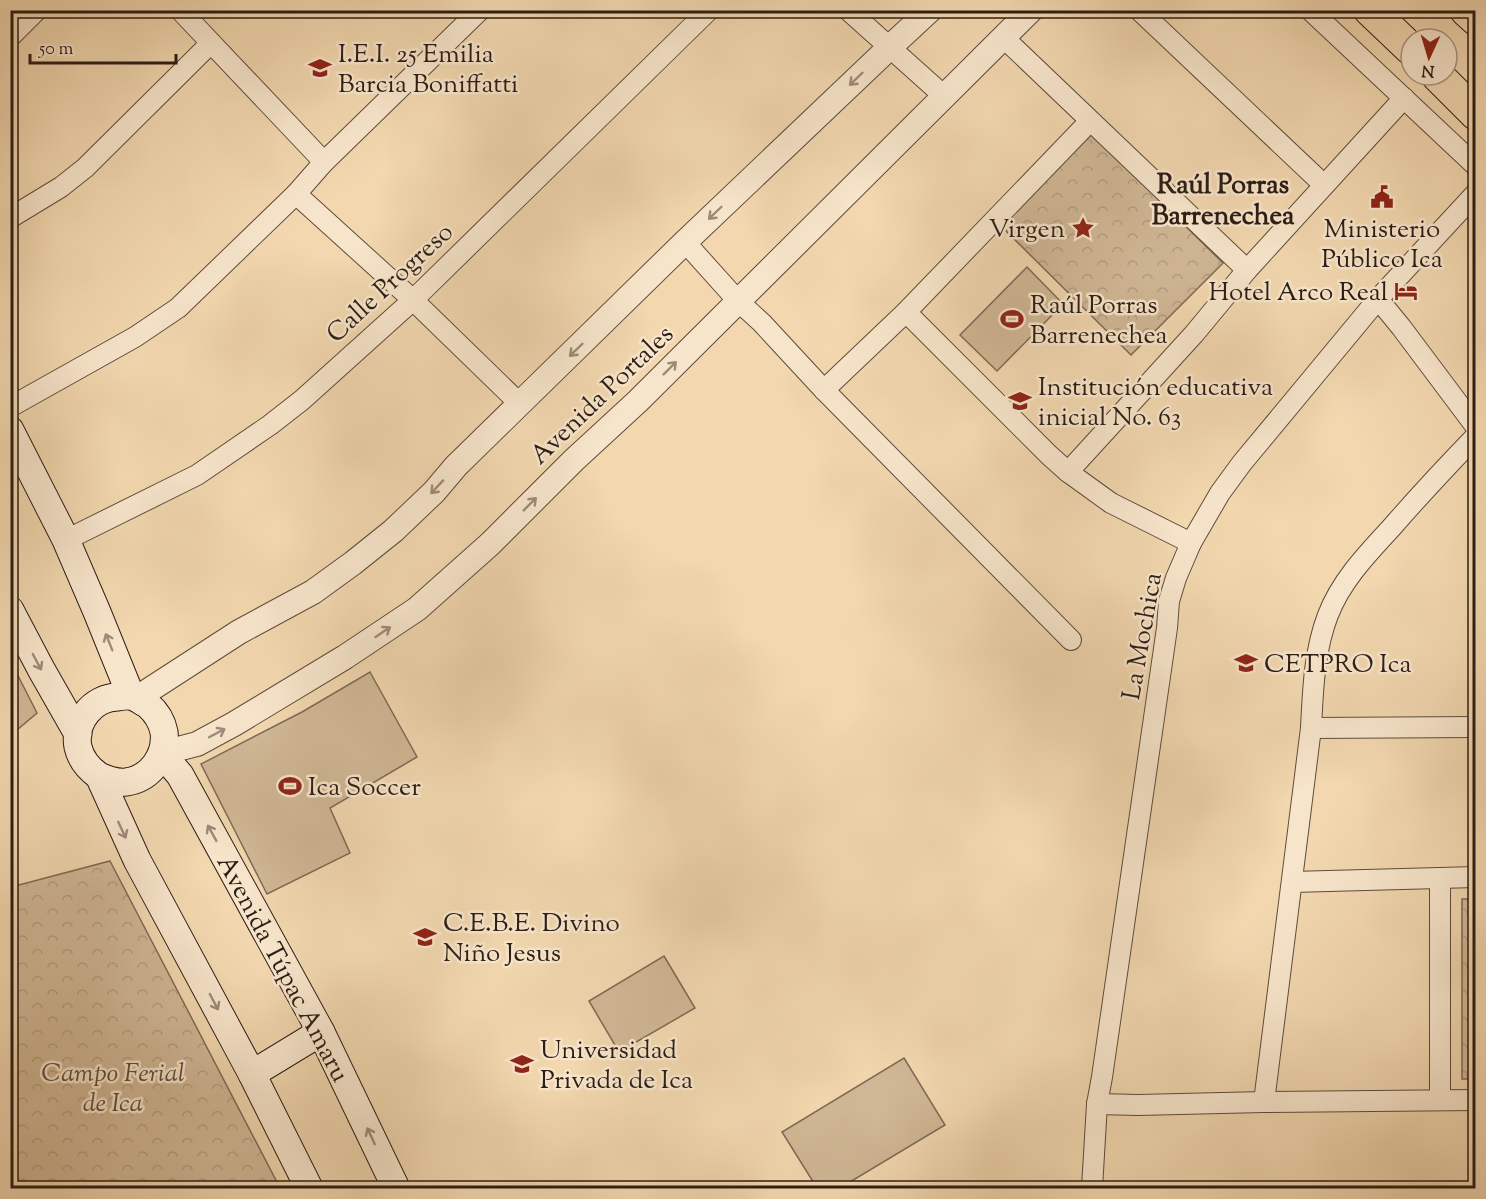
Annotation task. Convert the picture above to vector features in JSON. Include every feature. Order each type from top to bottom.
[{"type":"highway","points":[[1370,10],[1399,38]]},
{"type":"highway","points":[[1467,10],[1476,19]]},
{"type":"highway","points":[[1449,87],[1476,114]]},
{"type":"main road","points":[[10,430],[66,540],[134,697]]},
{"type":"main road","points":[[10,610],[40,669],[78,734]]},
{"type":"main road","points":[[110,697],[134,697],[151,708],[159,718],[165,741],[162,753],[152,770],[140,778],[126,782],[112,781],[99,776],[89,769],[78,747],[81,721],[88,710],[98,702],[110,697]]},
{"type":"main road","name":"Avenida Túpac Amaru","points":[[162,753],[180,775],[321,1032],[396,1188]]},
{"type":"main road","points":[[99,776],[137,860],[252,1074],[309,1188]]},
{"type":"main road","points":[[252,1074],[321,1032]]},
{"type":"street","points":[[10,37],[37,10]]},
{"type":"street","points":[[180,10],[324,162]]},
{"type":"street","points":[[10,407],[135,337],[178,308],[480,10]]},
{"type":"street","name":"Calle Progreso","points":[[66,540],[196,475],[251,439],[302,400],[413,300],[709,10]]},
{"type":"street","points":[[848,10],[944,96]]},
{"type":"street","name":"Avenida Portales","points":[[134,697],[239,632],[313,592],[393,531],[685,242],[930,10]]},
{"type":"street","name":"Avenida Portales","points":[[162,753],[197,744],[234,724],[345,657],[417,609],[490,544],[574,460],[638,401],[1031,10]]},
{"type":"street","points":[[1139,10],[1324,184]]},
{"type":"street","points":[[1311,10],[1476,166]]},
{"type":"street","points":[[1004,38],[1247,270]]},
{"type":"street","points":[[10,218],[61,187],[85,168],[211,43]]},
{"type":"street","points":[[1068,472],[1194,334],[1247,270],[1324,184],[1404,98]]},
{"type":"street","points":[[824,390],[906,312],[1090,121]]},
{"type":"street","name":"La Mochica","points":[[1092,1188],[1097,1104],[1169,602],[1176,578],[1191,543],[1220,493],[1242,463],[1378,299],[1476,193]]},
{"type":"street","points":[[296,194],[413,300],[520,404]]},
{"type":"street","points":[[685,242],[824,390],[1071,640]]},
{"type":"street","points":[[1378,299],[1476,427]]},
{"type":"street","points":[[906,312],[1068,472],[1111,503],[1191,543]]},
{"type":"street","points":[[1264,1102],[1311,728],[1313,684],[1322,633],[1336,597],[1359,563],[1476,436]]},
{"type":"street","points":[[1311,728],[1476,727]]},
{"type":"street","points":[[1292,882],[1476,877]]},
{"type":"street","points":[[1440,879],[1440,1100]]},
{"type":"street","points":[[1097,1104],[1138,1106],[1476,1100]]},
{"type":"green space","name":"Raúl Porras Barrenechea","points":[[1091,133],[1223,263],[1131,355],[999,224]]},
{"type":"green space","name":"Raúl Porras Barrenechea","points":[[1027,267],[1063,304],[997,371],[960,335]]},
{"type":"green space","points":[[10,660],[37,713],[11,735],[10,735]]},
{"type":"green space","name":"Ica Soccer","points":[[370,672],[417,757],[330,808],[350,853],[267,894],[201,764],[302,712]]},
{"type":"green space","name":"Campo Ferial de Ica","points":[[110,861],[280,1188],[11,1188],[11,887]]},
{"type":"green space","points":[[1462,899],[1475,899],[1475,1079],[1462,1079]]},
{"type":"green space","points":[[664,956],[695,1008],[619,1052],[589,1001]]},
{"type":"green space","points":[[904,1058],[945,1125],[840,1188],[817,1188],[782,1132]]},
{"type":"place","name":"I.E.I. 25 Emilia Barcia Boniffatti","points":[[320,68]]},
{"type":"place","name":"Ministerio Público Ica","points":[[1382,197]]},
{"type":"place","name":"Virgen","points":[[1083,228]]},
{"type":"place","name":"Hotel Arco Real","points":[[1406,291]]},
{"type":"place","name":"Raúl Porras Barrenechea","points":[[1012,319]]},
{"type":"place","name":"Institución educativa inicial No. 63","points":[[1020,401]]},
{"type":"place","name":"CETPRO Ica","points":[[1246,663]]},
{"type":"place","name":"Ica Soccer","points":[[290,786]]},
{"type":"place","name":"C.E.B.E. Divino Niño Jesus","points":[[425,937]]},
{"type":"place","name":"Universidad Privada de Ica","points":[[522,1064]]},
{"type":"district","name":"Raúl Porras Barrenechea","points":[[1223,200]]}]
